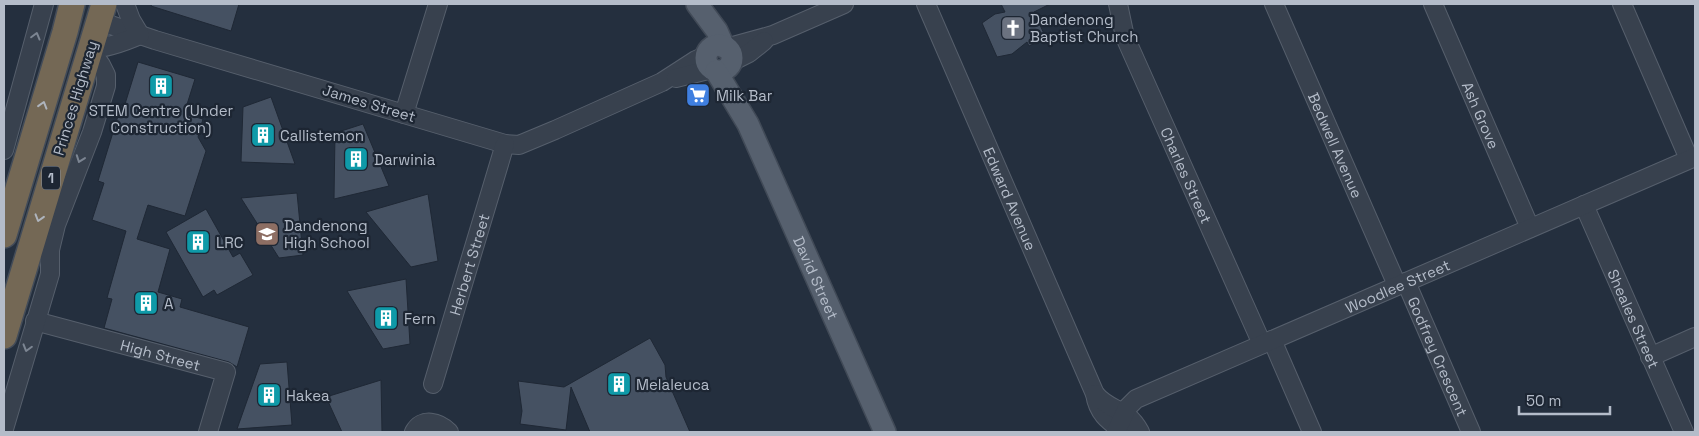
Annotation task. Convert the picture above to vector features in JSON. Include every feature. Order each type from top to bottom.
[{"type":"highway","name":"James Street","points":[[71,8],[101,12]]},
{"type":"highway","name":"Princes Highway","points":[[4,235],[71,8]]},
{"type":"highway","name":"Princes Highway","points":[[4,336],[101,12]]},
{"type":"main road","name":"David Street","points":[[696,4],[885,432]]},
{"type":"street","points":[[4,150],[44,4]]},
{"type":"street","points":[[90,49],[104,48],[140,35],[131,20],[125,4]]},
{"type":"street","points":[[404,114],[438,4]]},
{"type":"street","name":"James Street","points":[[101,12],[140,35],[505,144],[519,145],[844,4]]},
{"type":"street","name":"Edward Avenue","points":[[926,4],[1096,394],[1100,410],[1106,418],[1121,426],[1131,418],[1140,432]]},
{"type":"street","name":"Charles Street","points":[[1118,4],[1125,36],[1267,342],[1312,432]]},
{"type":"street","name":"Bedwell Avenue","points":[[1274,4],[1401,284]]},
{"type":"street","name":"Ash Grove","points":[[1433,4],[1530,228]]},
{"type":"street","points":[[1622,4],[1692,158]]},
{"type":"street","points":[[4,429],[50,274],[50,250],[56,225],[92,132],[106,86],[106,75],[90,49]]},
{"type":"street","name":"Herbert Street","points":[[432,384],[505,144]]},
{"type":"street","name":"Woodlee Street","points":[[1121,426],[1131,404],[1136,399],[1692,158]]},
{"type":"street","name":"Sheales Street","points":[[1584,205],[1684,432]]},
{"type":"street","name":"Godfrey Crescent","points":[[1401,284],[1471,432]]},
{"type":"street","name":"High Street","points":[[35,321],[226,372],[208,432]]},
{"type":"street","points":[[1650,357],[1695,337]]},
{"type":"street","points":[[420,430],[429,422],[449,432]]},
{"type":"building","points":[[152,4],[239,4],[231,31],[151,6]]},
{"type":"building","name":"Dandenong Baptist Church","points":[[1001,4],[1050,4],[1034,12],[1046,38],[1029,46],[1027,42],[1012,54],[997,57],[982,23],[995,14],[1005,12]]},
{"type":"building","points":[[138,62],[195,79],[184,114],[203,119],[198,137],[206,151],[185,216],[148,205],[137,239],[170,249],[158,292],[182,299],[180,307],[249,327],[237,367],[229,362],[104,328],[112,299],[107,298],[126,231],[92,220],[104,183],[98,181],[122,103],[125,104]]},
{"type":"building","name":"Callistemon","points":[[271,97],[295,164],[241,162],[243,107]]},
{"type":"building","name":"Darwinia","points":[[363,124],[389,186],[334,199],[335,133]]},
{"type":"building","points":[[297,193],[303,255],[279,258],[241,198]]},
{"type":"building","points":[[428,194],[438,261],[411,267],[366,212]]},
{"type":"building","name":"LRC","points":[[206,209],[233,257],[240,253],[253,275],[217,295],[214,290],[203,297],[166,232]]},
{"type":"building","name":"Fern","points":[[406,279],[410,344],[383,349],[347,291]]},
{"type":"building","name":"Melaleuca","points":[[650,338],[665,365],[666,377],[690,432],[590,432],[571,387],[566,430],[520,424],[522,411],[518,381],[564,387]]},
{"type":"building","name":"Hakea","points":[[287,362],[292,425],[237,429],[260,364]]},
{"type":"building","points":[[381,380],[382,432],[342,432],[326,397]]},
{"type":"place","name":"Dandenong Baptist Church","points":[[1013,28]]},
{"type":"place","name":"STEM Centre (Under Construction)","points":[[161,86]]},
{"type":"place","name":"Milk Bar","points":[[698,95]]},
{"type":"place","name":"Callistemon","points":[[263,135]]},
{"type":"place","name":"Darwinia","points":[[356,159]]},
{"type":"place","name":"Dandenong High School","points":[[267,234]]},
{"type":"place","name":"LRC","points":[[198,242]]},
{"type":"place","name":"A","points":[[146,303]]},
{"type":"place","name":"Fern","points":[[386,318]]},
{"type":"place","name":"Melaleuca","points":[[619,384]]},
{"type":"place","name":"Hakea","points":[[269,395]]}]
